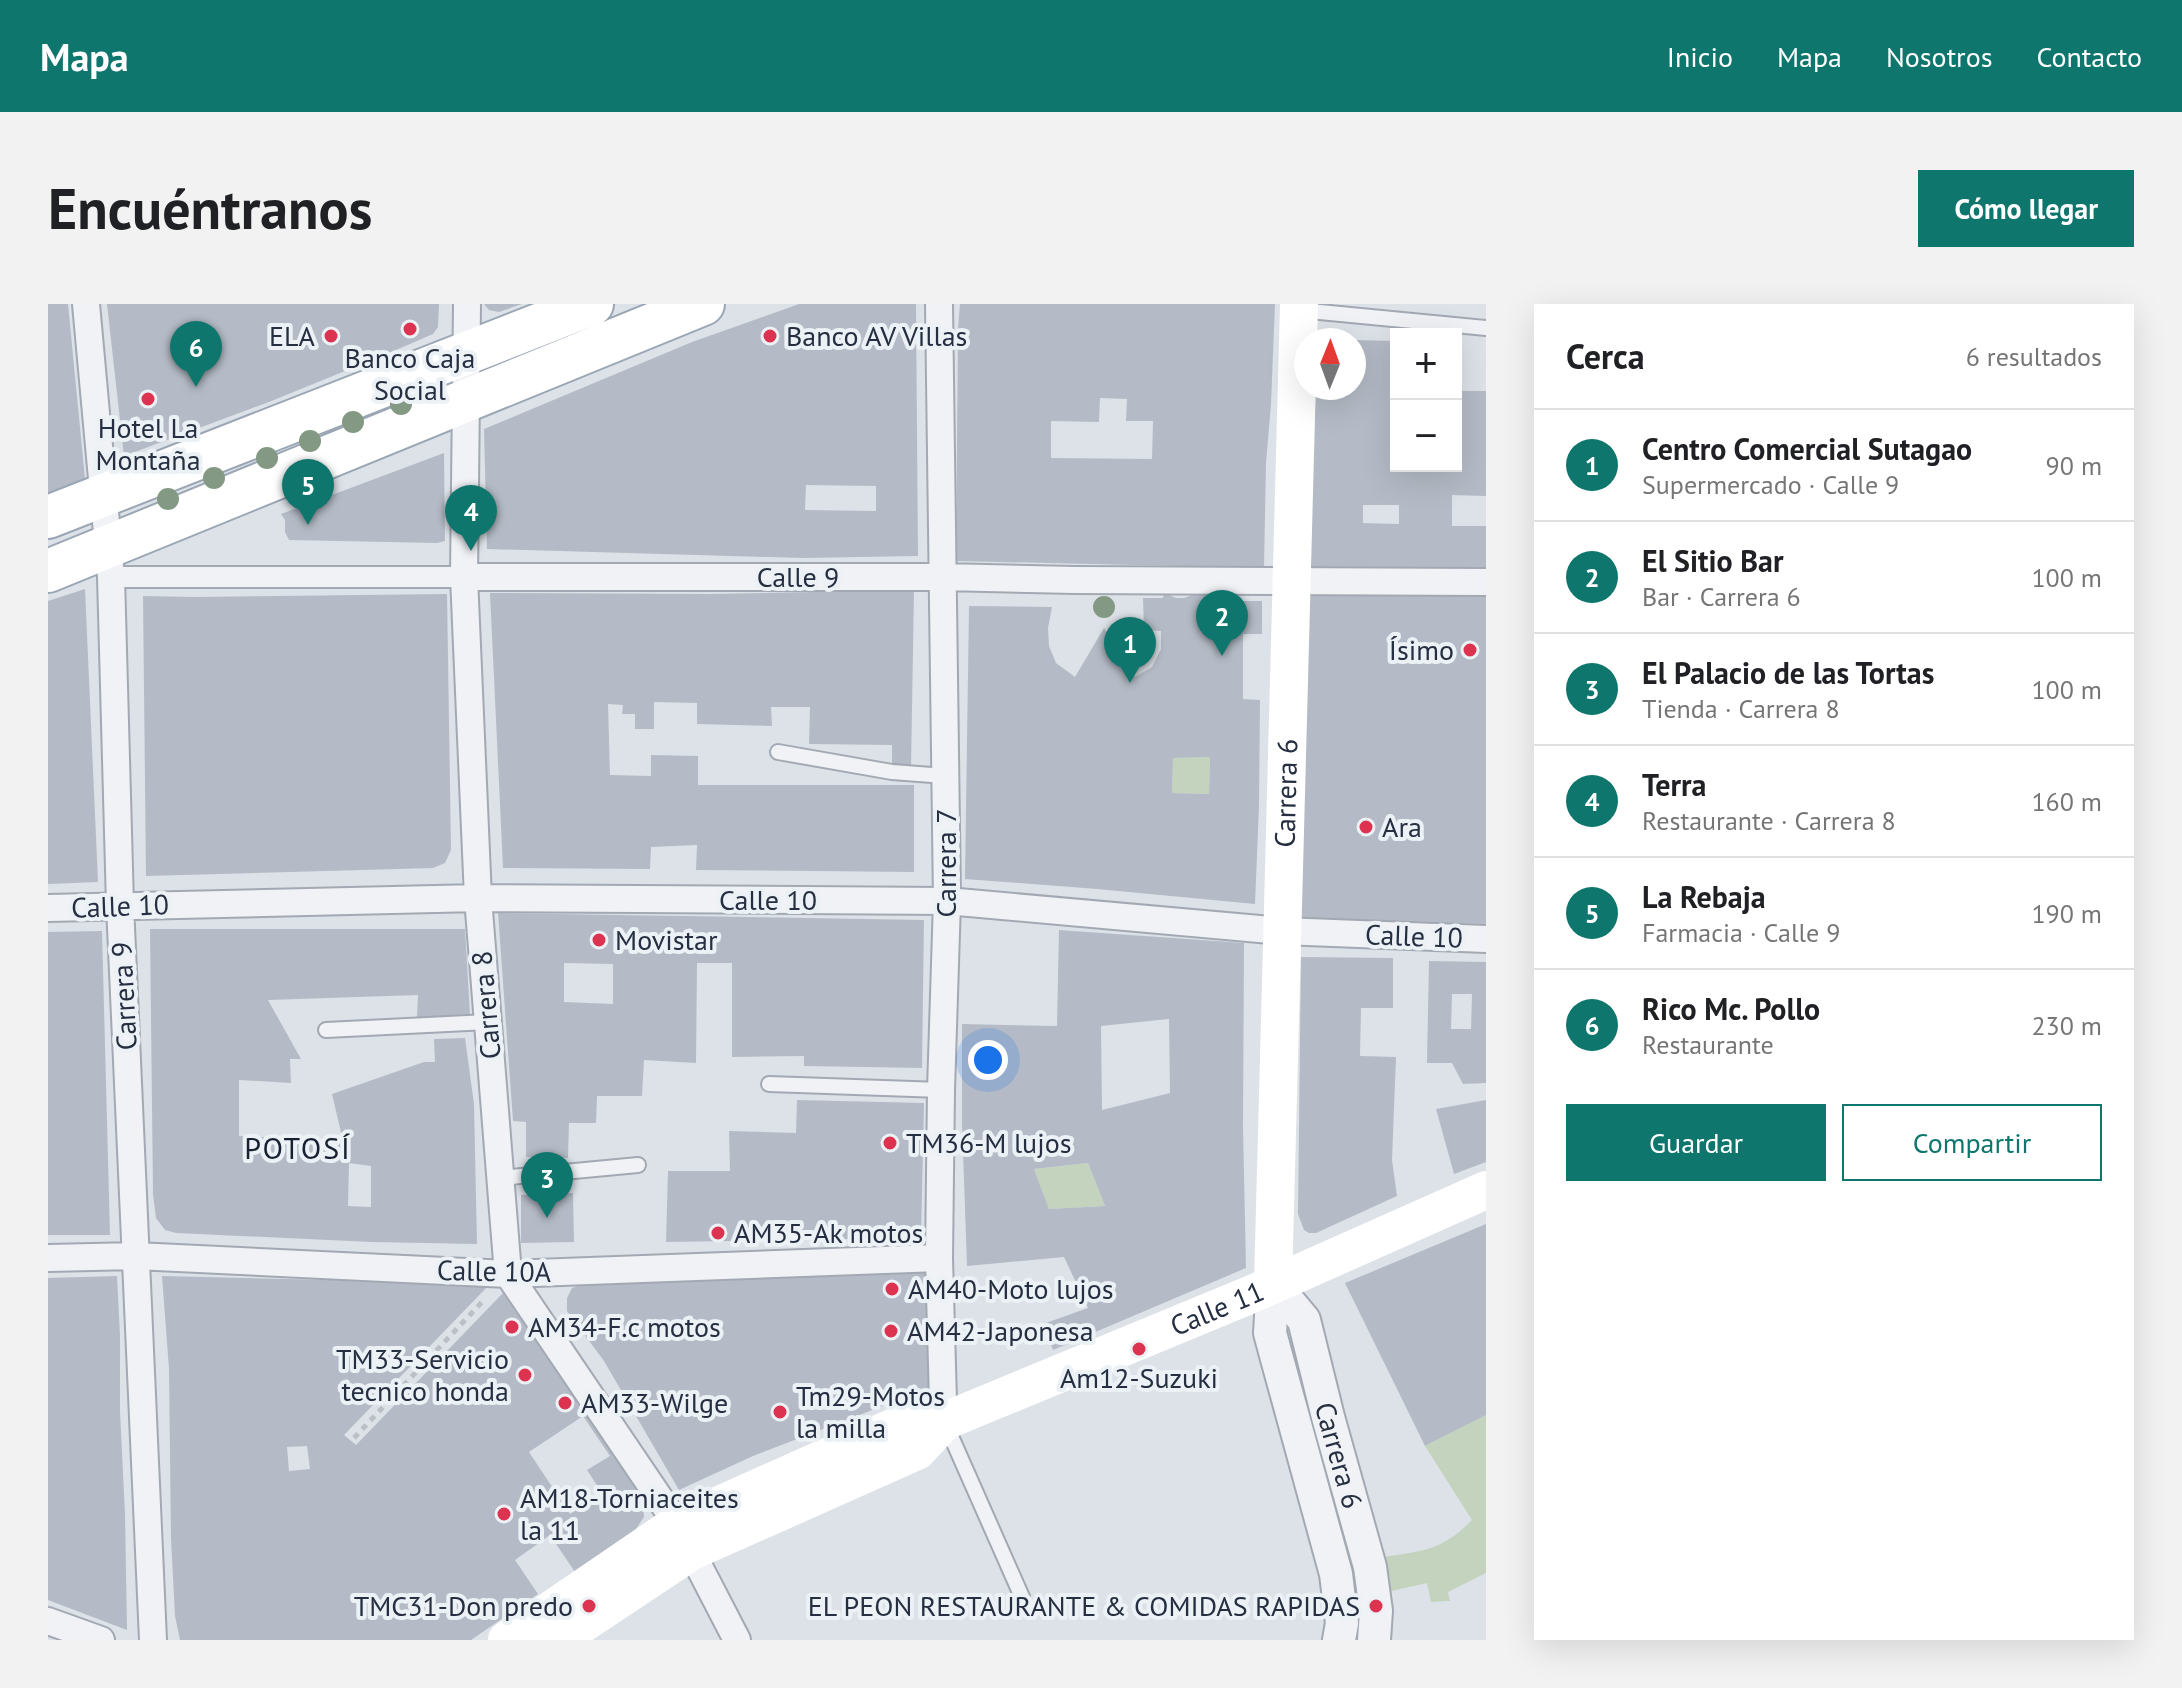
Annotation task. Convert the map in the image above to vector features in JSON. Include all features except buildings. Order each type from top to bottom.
[{"type":"main road","points":[[48,517],[592,304]]},
{"type":"main road","points":[[48,571],[110,562],[465,401],[703,304]]},
{"type":"main road","name":"Carrera 6","points":[[1273,1283],[1299,307]]},
{"type":"main road","name":"Calle 11","points":[[684,1537],[905,1422],[945,1421],[1252,1294],[1486,1190]]},
{"type":"main road","points":[[507,1640],[684,1537]]},
{"type":"main road","points":[[558,1640],[684,1537]]},
{"type":"street","name":"Carrera 9","points":[[86,304],[110,562],[120,905],[153,1640]]},
{"type":"street","name":"Carrera 8","points":[[467,304],[464,577],[478,898],[508,1274],[684,1537],[737,1640]]},
{"type":"street","name":"Carrera 7","points":[[939,304],[947,901],[939,1258],[945,1421]]},
{"type":"street","name":"Calle 9","points":[[110,562],[464,577],[1486,582]]},
{"type":"street","name":"Calle 10","points":[[48,908],[478,898],[947,901],[1282,931],[1486,939]]},
{"type":"street","name":"Calle 10A","points":[[48,1258],[136,1256],[508,1274],[939,1258]]},
{"type":"street","name":"Carrera 6","points":[[1273,1283],[1270,1333],[1336,1574],[1347,1634]]},
{"type":"street","name":"Carrera 6","points":[[1273,1283],[1304,1320],[1370,1567],[1376,1611],[1374,1640]]},
{"type":"street","points":[[48,1621],[101,1640]]},
{"type":"lane","points":[[1299,307],[1486,328]]},
{"type":"lane","points":[[778,752],[892,772],[945,776]]},
{"type":"lane","points":[[326,1030],[488,1022]]},
{"type":"lane","points":[[769,1084],[941,1090]]},
{"type":"lane","points":[[500,1178],[638,1165]]},
{"type":"lane","points":[[945,1421],[1022,1597]]},
{"type":"path","points":[[354,1438],[508,1274]]},
{"type":"green space","points":[[1210,757],[1209,794],[1172,793],[1173,758]]},
{"type":"green space","points":[[1088,1163],[1105,1206],[1049,1209],[1034,1169]]},
{"type":"green space","points":[[1486,1415],[1486,1573],[1448,1592],[1450,1601],[1431,1602],[1427,1583],[1391,1591],[1384,1557],[1432,1548],[1452,1538],[1472,1520],[1425,1446]]},
{"type":"place","name":"Banco Caja Social","points":[[410,329]]},
{"type":"place","name":"ELA","points":[[331,336]]},
{"type":"place","name":"Banco AV Villas","points":[[770,336]]},
{"type":"place","name":"Rico Mc. Pollo","points":[[196,387]]},
{"type":"place","name":"Hotel La Montaña","points":[[148,399]]},
{"type":"place","name":"La Rebaja","points":[[308,525]]},
{"type":"place","name":"Terra","points":[[471,551]]},
{"type":"place","name":"Ísimo","points":[[1470,650]]},
{"type":"place","name":"El Sitio Bar","points":[[1222,656]]},
{"type":"place","name":"Centro Comercial Sutagao","points":[[1130,683]]},
{"type":"place","name":"Ara","points":[[1366,827]]},
{"type":"place","name":"Movistar","points":[[599,940]]},
{"type":"place","name":"TM36-M lujos","points":[[890,1143]]},
{"type":"place","name":"El Palacio de las Tortas","points":[[547,1218]]},
{"type":"place","name":"AM35-Ak motos","points":[[718,1233]]},
{"type":"place","name":"AM40-Moto lujos","points":[[892,1289]]},
{"type":"place","name":"AM34-F.c motos","points":[[512,1327]]},
{"type":"place","name":"AM42-Japonesa","points":[[891,1331]]},
{"type":"place","name":"Am12-Suzuki","points":[[1139,1349]]},
{"type":"place","name":"TM33-Servicio tecnico honda","points":[[525,1375]]},
{"type":"place","name":"AM33-Wilge","points":[[565,1403]]},
{"type":"place","name":"Tm29-Motos la milla","points":[[780,1412]]},
{"type":"place","name":"AM18-Torniaceites la 11","points":[[504,1514]]},
{"type":"place","name":"TMC31-Don predo","points":[[589,1606]]},
{"type":"place","name":"EL PEON RESTAURANTE & COMIDAS RAPIDAS","points":[[1376,1606]]},
{"type":"district","name":"POTOSÍ","points":[[298,1149]]}]
